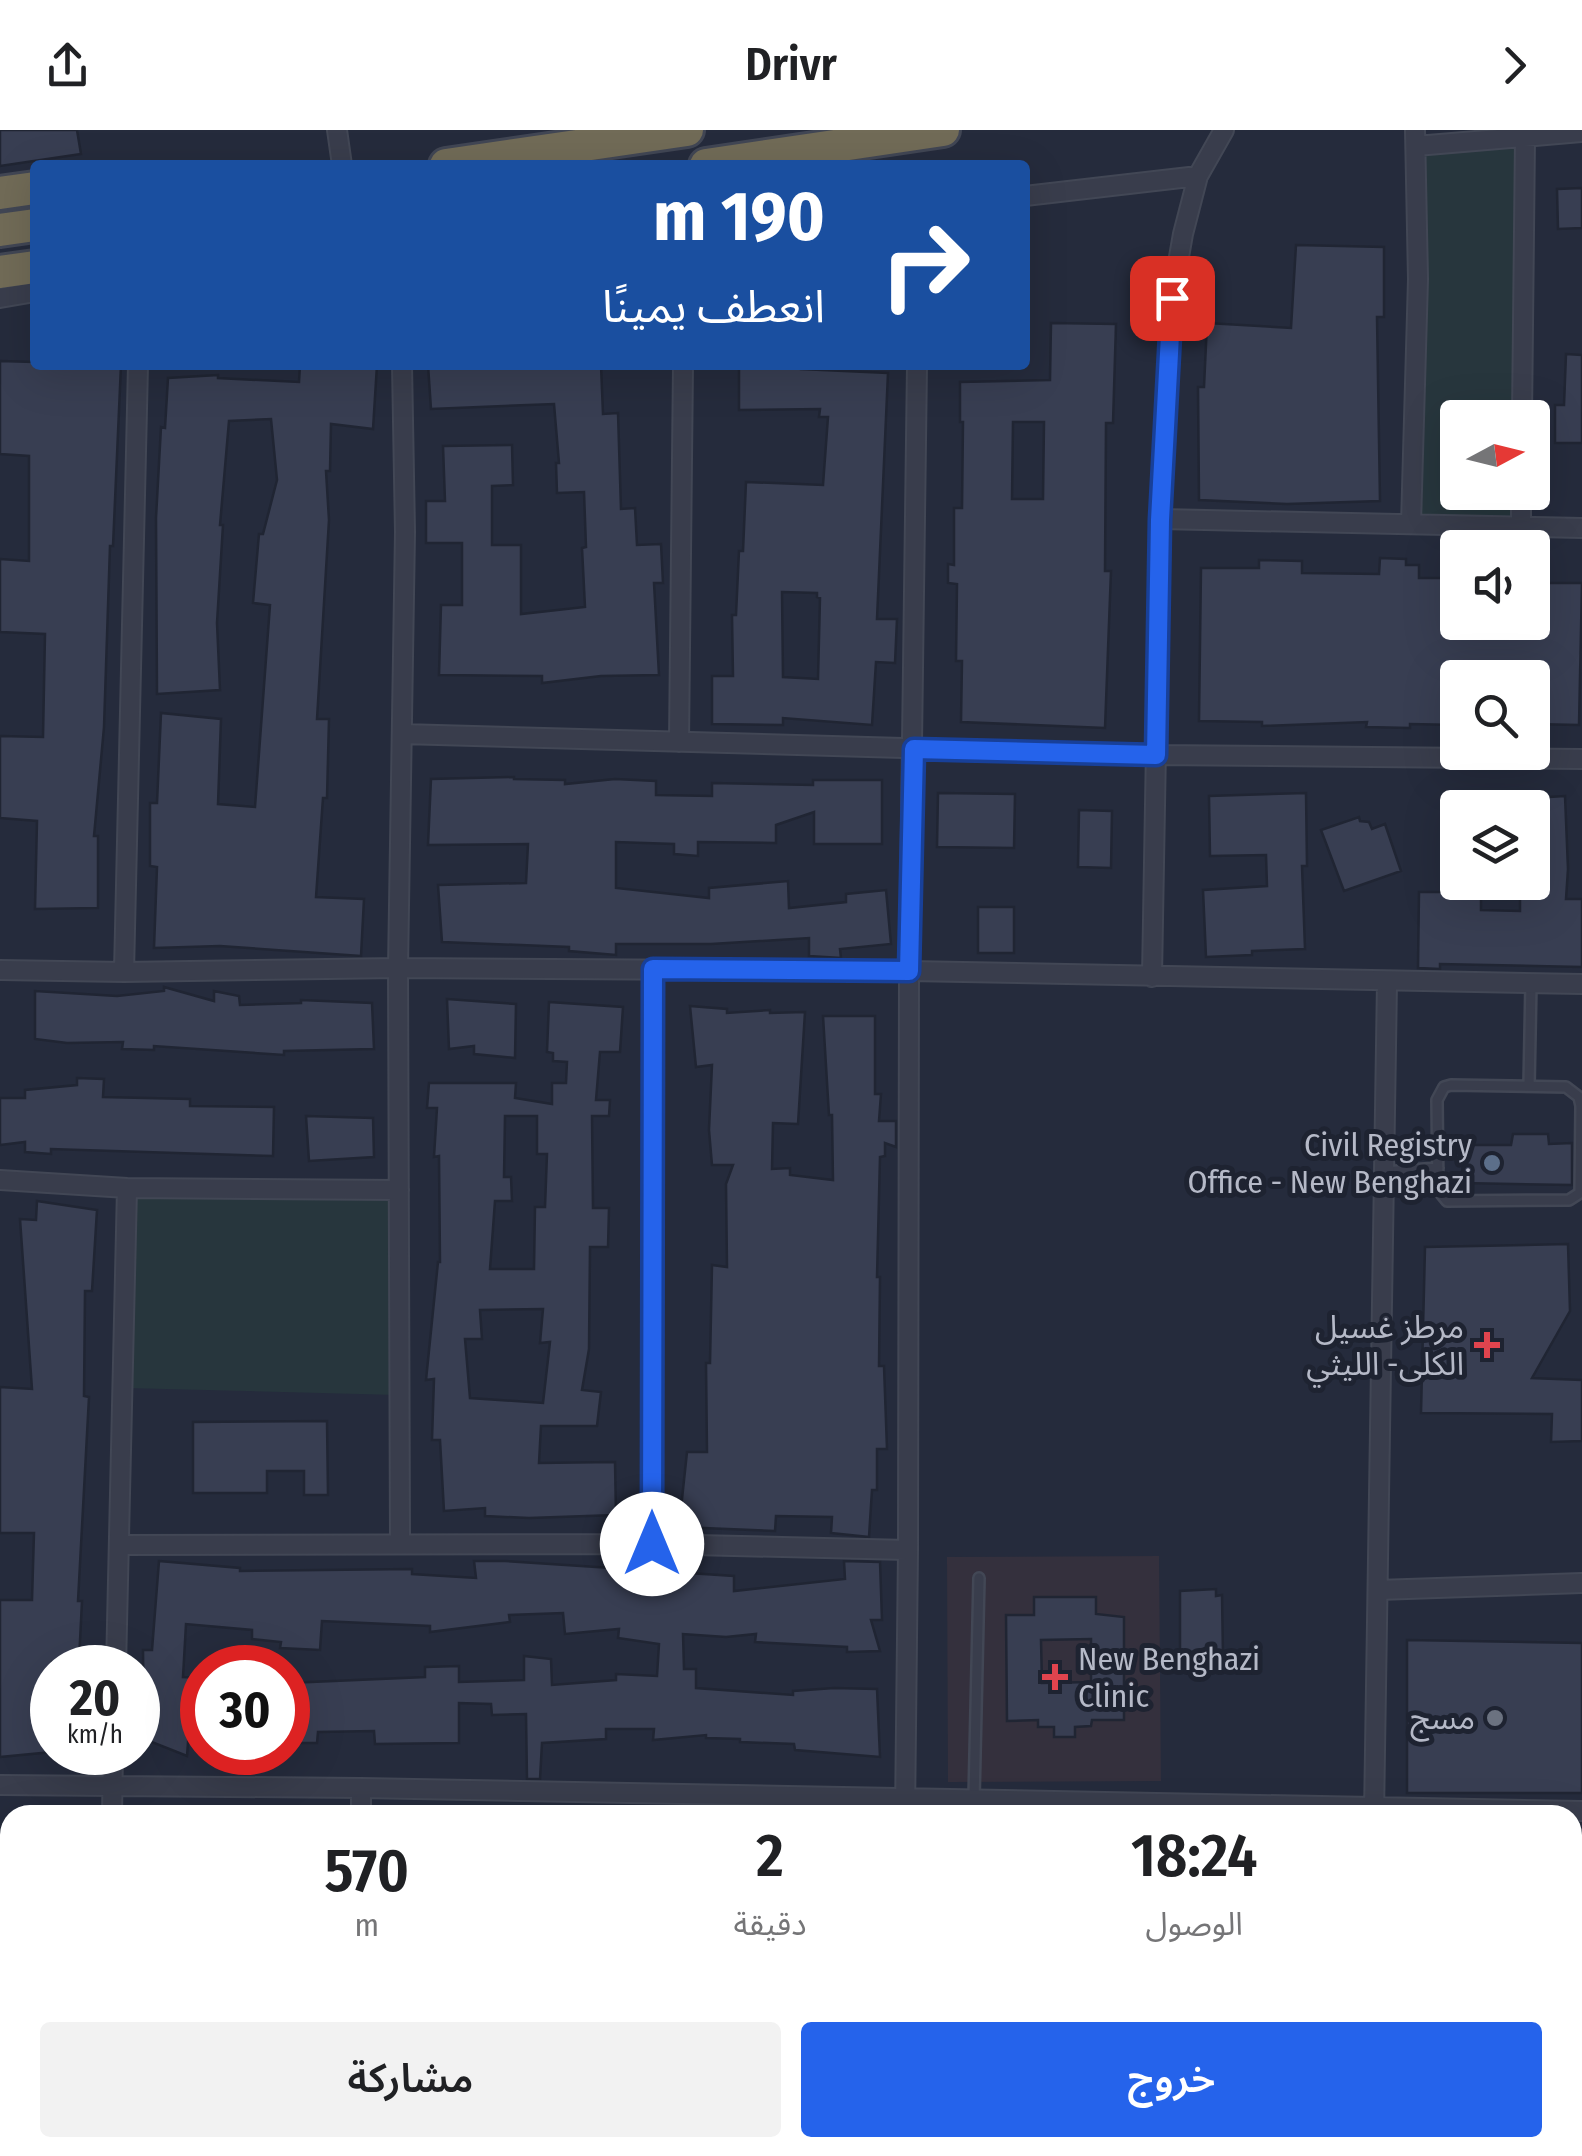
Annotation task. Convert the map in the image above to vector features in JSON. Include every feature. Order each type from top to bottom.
[{"type":"highway","points":[[480,160],[687,130]]},
{"type":"highway","points":[[740,160],[943,130]]},
{"type":"highway","points":[[0,193],[30,189]]},
{"type":"highway","points":[[0,230],[30,226]]},
{"type":"highway","points":[[0,272],[30,267]]},
{"type":"street","points":[[337,130],[341,160]]},
{"type":"street","points":[[1152,977],[1160,520],[1172,298],[1182,234],[1198,176],[1224,130]]},
{"type":"street","points":[[1411,524],[1418,279],[1416,138],[1525,138],[1582,132]]},
{"type":"street","points":[[1522,400],[1525,138]]},
{"type":"street","points":[[1030,195],[1198,176]]},
{"type":"street","points":[[0,298],[30,293]]},
{"type":"street","points":[[124,972],[138,370]]},
{"type":"street","points":[[400,1543],[398,968],[406,532],[402,370]]},
{"type":"street","points":[[679,742],[684,370]]},
{"type":"street","points":[[906,1805],[909,971],[918,370]]},
{"type":"street","points":[[1521,510],[1521,527]]},
{"type":"street","points":[[1160,520],[1582,528]]},
{"type":"street","points":[[402,734],[1156,755],[1582,759]]},
{"type":"street","points":[[652,1544],[653,969]]},
{"type":"street","points":[[0,970],[909,971],[1582,984]]},
{"type":"street","points":[[1374,1805],[1388,982]]},
{"type":"street","points":[[0,1180],[127,1188],[398,1190]]},
{"type":"street","points":[[117,1645],[127,1188]]},
{"type":"street","points":[[120,1545],[652,1544],[908,1550]]},
{"type":"street","points":[[1378,1590],[1582,1583]]},
{"type":"street","points":[[112,1805],[113,1775]]},
{"type":"street","points":[[0,1785],[361,1788],[876,1805]]},
{"type":"street","points":[[361,1788],[361,1805]]},
{"type":"street","points":[[914,1805],[974,1798],[1174,1805]]},
{"type":"lane","points":[[1528,1086],[1531,983]]},
{"type":"lane","points":[[1444,1087],[1566,1088],[1579,1097],[1582,1185],[1575,1198],[1452,1203],[1438,1190],[1438,1168],[1437,1100],[1444,1087]]},
{"type":"lane","points":[[1384,1172],[1438,1168]]},
{"type":"lane","points":[[974,1798],[980,1578]]},
{"type":"shaded area","points":[[1525,140],[1522,400],[1440,400],[1440,510],[1521,510],[1521,530],[1412,528],[1417,149]]},
{"type":"shaded area","points":[[128,1189],[398,1190],[397,1395],[125,1388]]},
{"type":"shaded area","points":[[1159,1556],[1161,1781],[948,1782],[947,1557]]},
{"type":"building","points":[[0,130],[77,130],[81,154],[0,166]]},
{"type":"building","points":[[1582,188],[1582,228],[1558,229],[1557,189]]},
{"type":"building","points":[[1296,245],[1384,247],[1384,317],[1377,317],[1380,501],[1287,504],[1199,500],[1198,387],[1204,387],[1207,323],[1291,328]]},
{"type":"building","points":[[1051,323],[1116,324],[1113,423],[1106,423],[1105,571],[1111,571],[1105,728],[961,722],[962,661],[956,661],[957,584],[948,583],[948,564],[954,565],[954,508],[962,508],[960,382],[1050,380]],"holes":[[[1013,422],[1044,422],[1043,499],[1012,499]]]},
{"type":"building","points":[[1566,354],[1582,355],[1582,443],[1555,443],[1555,405],[1564,405]]},
{"type":"building","points":[[0,361],[30,362],[30,370],[121,370],[104,727],[94,836],[98,836],[98,908],[35,909],[37,821],[0,818],[0,736],[43,737],[45,634],[0,632],[0,559],[29,561],[29,456],[0,454]]},
{"type":"building","points":[[300,370],[377,370],[373,429],[331,424],[317,719],[329,719],[327,798],[323,798],[316,897],[364,899],[361,956],[220,946],[154,948],[157,867],[150,866],[150,803],[157,803],[161,713],[221,719],[218,804],[255,807],[270,605],[253,603],[259,534],[263,534],[277,480],[271,419],[229,421],[220,525],[220,690],[157,694],[156,518],[168,378],[218,375],[299,382]]},
{"type":"building","points":[[428,370],[601,370],[603,414],[618,413],[621,509],[635,508],[637,545],[661,544],[663,583],[654,583],[659,675],[542,683],[542,676],[439,675],[441,605],[462,605],[462,543],[426,543],[426,501],[445,501],[443,446],[512,445],[513,485],[492,486],[492,545],[521,545],[521,614],[585,607],[582,548],[586,547],[584,492],[557,493],[559,463],[554,404],[431,409]]},
{"type":"building","points":[[739,370],[888,373],[877,619],[897,619],[895,663],[876,662],[872,725],[783,718],[783,725],[712,724],[712,676],[733,676],[732,615],[736,615],[739,551],[743,551],[746,482],[823,485],[828,417],[819,417],[820,409],[739,410]],"holes":[[[782,592],[817,593],[818,679],[783,677]]]},
{"type":"building","points":[[1380,558],[1406,559],[1406,565],[1419,565],[1419,578],[1440,578],[1440,640],[1550,640],[1550,583],[1582,583],[1579,725],[1550,724],[1550,660],[1440,660],[1440,725],[1366,727],[1367,722],[1262,726],[1262,722],[1199,721],[1201,568],[1259,568],[1259,560],[1302,561],[1302,573],[1379,574]]},
{"type":"building","points":[[431,779],[565,780],[565,784],[615,779],[656,781],[656,795],[712,796],[712,783],[813,785],[813,780],[882,780],[882,844],[814,844],[814,812],[776,825],[776,843],[698,842],[698,856],[674,854],[674,844],[616,842],[616,888],[709,898],[709,888],[788,881],[789,908],[846,902],[846,894],[886,890],[891,944],[840,949],[841,958],[809,956],[809,938],[616,944],[616,955],[569,951],[569,947],[442,942],[438,885],[526,883],[528,844],[428,845]]},
{"type":"building","points":[[938,793],[1015,794],[1014,848],[937,847]]},
{"type":"building","points":[[1306,793],[1307,866],[1302,866],[1305,949],[1206,957],[1203,890],[1267,886],[1266,855],[1210,856],[1209,796]]},
{"type":"building","points":[[1565,796],[1566,899],[1582,899],[1582,967],[1440,964],[1440,969],[1418,968],[1419,892],[1440,892],[1440,900],[1481,900],[1481,910],[1520,911],[1520,900],[1550,900],[1550,797]]},
{"type":"building","points":[[1079,810],[1112,811],[1111,868],[1078,867]]},
{"type":"building","points":[[1359,817],[1360,821],[1369,822],[1372,829],[1385,824],[1401,871],[1344,891],[1321,830]]},
{"type":"building","points":[[978,907],[1014,907],[1014,953],[978,953]]},
{"type":"building","points":[[164,987],[214,1001],[214,991],[239,996],[240,1005],[301,1000],[372,1003],[374,1049],[284,1051],[284,1055],[154,1046],[154,1050],[122,1049],[123,1042],[35,1039],[35,991],[117,996],[164,991]]},
{"type":"building","points":[[447,999],[516,1004],[515,1058],[474,1054],[474,1046],[449,1049]]},
{"type":"building","points":[[549,1002],[623,1007],[620,1052],[600,1052],[596,1100],[610,1100],[609,1116],[592,1116],[593,1208],[609,1208],[608,1247],[590,1247],[589,1349],[582,1390],[601,1392],[597,1426],[541,1426],[539,1463],[615,1462],[616,1515],[529,1518],[485,1516],[485,1508],[444,1511],[440,1440],[432,1440],[434,1379],[426,1380],[440,1262],[439,1156],[434,1157],[437,1108],[427,1108],[429,1083],[516,1083],[515,1098],[552,1104],[552,1083],[566,1083],[567,1062],[553,1061],[553,1053],[547,1052]],"holes":[[[505,1116],[537,1116],[537,1154],[547,1154],[545,1207],[535,1207],[534,1269],[490,1269],[495,1201],[512,1201],[511,1177],[504,1177]],[[543,1309],[540,1343],[550,1342],[543,1403],[470,1398],[465,1339],[482,1339],[480,1310]]]},
{"type":"building","points":[[690,1006],[727,1009],[727,1013],[805,1012],[798,1124],[773,1123],[772,1169],[790,1168],[790,1175],[833,1180],[823,1016],[875,1016],[875,1094],[881,1094],[879,1121],[896,1121],[896,1147],[885,1143],[885,1156],[880,1157],[879,1366],[884,1366],[887,1449],[877,1449],[877,1490],[872,1490],[869,1537],[831,1533],[832,1517],[776,1516],[775,1531],[679,1527],[687,1452],[707,1452],[706,1363],[710,1363],[712,1265],[727,1267],[726,1184],[733,1165],[712,1165],[712,1065],[696,1067]]},
{"type":"building","points":[[77,1078],[104,1079],[103,1097],[190,1099],[190,1106],[274,1107],[273,1156],[51,1149],[51,1154],[25,1152],[25,1142],[0,1145],[0,1098],[25,1098],[25,1090],[77,1085]]},
{"type":"building","points":[[306,1116],[373,1118],[374,1157],[309,1161]]},
{"type":"building","points":[[1513,1134],[1548,1134],[1549,1144],[1572,1143],[1572,1185],[1462,1183],[1463,1145],[1511,1145]]},
{"type":"building","points":[[37,1201],[97,1210],[92,1291],[85,1291],[84,1396],[89,1397],[78,1601],[82,1601],[80,1645],[30,1645],[30,1754],[0,1757],[0,1600],[32,1600],[34,1533],[0,1533],[0,1387],[32,1389],[20,1219],[36,1220]]},
{"type":"building","name":"مرطز غسيل الكلى- الليثي","points":[[1568,1244],[1570,1311],[1532,1378],[1582,1380],[1582,1441],[1551,1442],[1552,1414],[1421,1413],[1425,1247]]},
{"type":"building","points":[[327,1421],[328,1495],[304,1495],[304,1471],[267,1471],[267,1493],[193,1493],[193,1422]]},
{"type":"building","points":[[159,1561],[240,1571],[412,1569],[412,1574],[476,1578],[474,1561],[505,1561],[734,1576],[734,1591],[845,1579],[844,1561],[880,1562],[882,1620],[871,1620],[880,1651],[847,1652],[847,1647],[755,1642],[756,1634],[683,1634],[684,1669],[696,1669],[696,1688],[793,1695],[793,1691],[834,1688],[877,1689],[880,1757],[795,1750],[794,1744],[740,1742],[706,1735],[653,1740],[654,1729],[606,1729],[606,1739],[542,1743],[540,1779],[527,1779],[526,1714],[492,1715],[491,1704],[459,1703],[459,1743],[375,1744],[374,1731],[318,1732],[317,1743],[310,1743],[310,1682],[425,1677],[425,1667],[459,1666],[459,1682],[524,1680],[524,1656],[551,1659],[552,1685],[616,1680],[616,1674],[657,1676],[659,1644],[618,1638],[619,1629],[565,1634],[563,1613],[509,1615],[510,1622],[430,1632],[430,1626],[322,1621],[320,1650],[310,1650],[310,1645],[280,1645],[281,1642],[252,1639],[252,1630],[186,1624],[185,1645],[180,1645],[180,1753],[160,1745],[160,1645],[152,1645]]},
{"type":"building","points":[[1216,1589],[1216,1596],[1222,1595],[1223,1656],[1214,1657],[1203,1666],[1194,1663],[1191,1655],[1180,1656],[1180,1591]]},
{"type":"building","points":[[1034,1597],[1096,1597],[1096,1614],[1124,1617],[1124,1720],[1092,1720],[1091,1726],[1075,1727],[1075,1737],[1054,1737],[1054,1727],[1038,1727],[1038,1720],[1007,1721],[1006,1615],[1034,1615]],"holes":[[[1091,1639],[1091,1682],[1042,1683],[1041,1640]]]},
{"type":"building","name":"مسج","points":[[1407,1640],[1582,1643],[1582,1793],[1407,1793]]},
{"type":"place","name":"Civil Registry Office - New Benghazi","points":[[1492,1163]]},
{"type":"place","name":"مرطز غسيل الكلى- الليثي","points":[[1487,1345]]},
{"type":"place","name":"New Benghazi Clinic","points":[[1055,1677]]},
{"type":"place","name":"مسج","points":[[1495,1718]]},
{"type":"route","points":[[652,1544],[653,969],[909,971],[914,749],[1156,755],[1160,520],[1172,298]]}]
